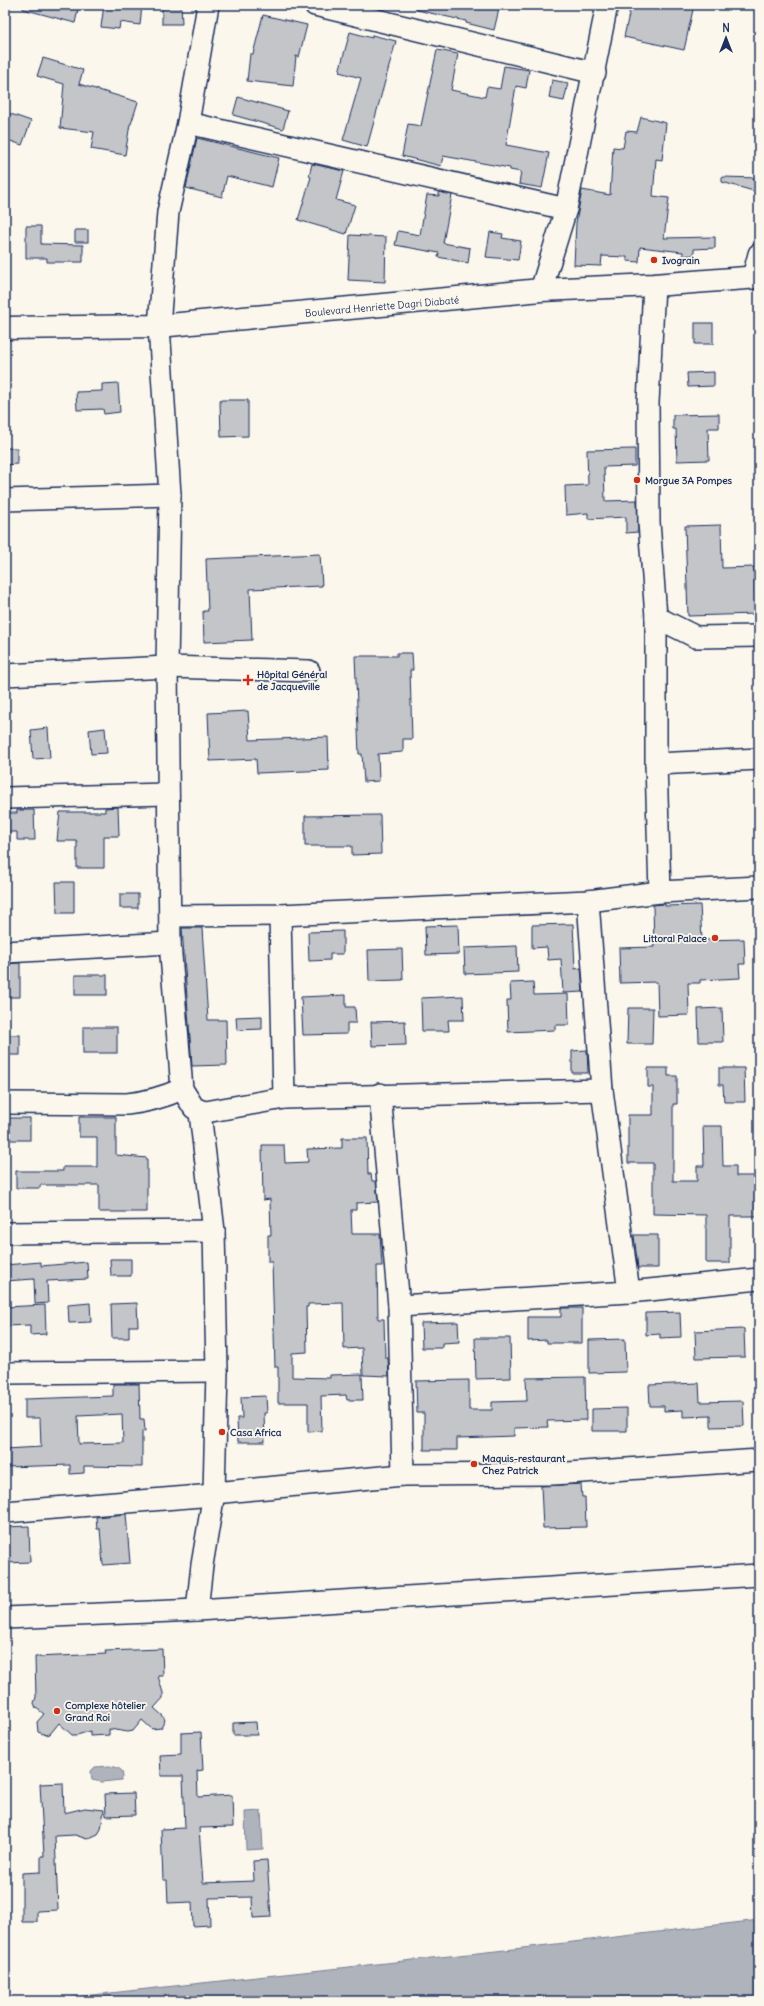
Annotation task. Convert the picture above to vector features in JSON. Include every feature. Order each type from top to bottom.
[{"type":"main road","name":"Boulevard Henriette Dagri Diabaté","points":[[5,328],[159,326],[541,290],[654,285],[756,277]]},
{"type":"street","points":[[200,1113],[204,1112],[194,1108],[182,1088],[170,943],[171,916],[167,667],[170,495],[159,326],[168,212],[188,123],[208,5]]},
{"type":"street","points":[[315,5],[595,73]]},
{"type":"street","points":[[541,290],[566,209],[595,73],[607,5]]},
{"type":"street","points":[[188,123],[566,209]]},
{"type":"street","points":[[756,277],[759,254]]},
{"type":"street","points":[[654,285],[648,403],[649,522],[656,617],[656,764],[660,892]]},
{"type":"street","points":[[5,500],[170,495]]},
{"type":"street","points":[[656,617],[696,637],[759,636]]},
{"type":"street","points":[[5,675],[167,667],[309,671]]},
{"type":"street","points":[[656,764],[759,759]]},
{"type":"street","points":[[5,798],[168,794]]},
{"type":"street","points":[[171,916],[280,915],[588,901],[660,892],[759,887]]},
{"type":"street","points":[[588,901],[602,1090],[629,1292]]},
{"type":"street","points":[[280,915],[284,1098]]},
{"type":"street","points":[[5,952],[170,943]]},
{"type":"street","points":[[5,1103],[127,1104],[147,1102],[164,1097],[182,1088]]},
{"type":"street","points":[[200,1113],[284,1098],[380,1094],[602,1090]]},
{"type":"street","points":[[380,1094],[399,1306],[403,1475]]},
{"type":"street","points":[[196,1610],[213,1494],[216,1371],[214,1231],[200,1113]]},
{"type":"street","points":[[5,1233],[214,1231]]},
{"type":"street","points":[[399,1306],[629,1292],[759,1280]]},
{"type":"street","points":[[5,1373],[216,1371]]},
{"type":"street","points":[[5,1512],[213,1494],[403,1475],[553,1474],[759,1460]]},
{"type":"street","points":[[5,1618],[196,1610],[759,1575]]},
{"type":"shaded area","points":[[110,1766],[118,1768],[122,1771],[123,1777],[121,1780],[102,1782],[92,1780],[91,1771],[95,1767]]},
{"type":"shaded area","points":[[261,1811],[263,1849],[246,1850],[245,1812]]},
{"type":"shaded area","points":[[759,1920],[759,2001],[37,2001],[514,1949]]},
{"type":"building","points":[[24,5],[79,5],[75,23],[23,9]]},
{"type":"building","points":[[104,5],[142,5],[140,25],[120,22],[119,29],[101,27]]},
{"type":"building","points":[[162,5],[181,5],[182,24],[162,24]]},
{"type":"building","points":[[417,5],[500,5],[494,30],[466,23],[466,21],[417,10]]},
{"type":"building","points":[[631,5],[694,5],[684,50],[624,37]]},
{"type":"building","points":[[263,15],[307,25],[299,57],[296,56],[293,86],[247,81],[250,54],[253,54]]},
{"type":"building","points":[[350,32],[372,38],[372,35],[396,41],[367,147],[343,140],[361,78],[339,72]]},
{"type":"building","points":[[437,50],[458,54],[451,90],[485,97],[487,87],[500,89],[504,66],[529,70],[526,88],[516,86],[506,145],[549,153],[542,188],[519,184],[521,172],[510,170],[510,168],[443,156],[441,166],[402,156],[408,124],[421,126]]},
{"type":"building","points":[[43,58],[83,70],[79,84],[138,102],[130,124],[125,155],[91,149],[94,132],[60,128],[64,84],[37,76]]},
{"type":"building","points":[[552,80],[568,83],[564,101],[549,98]]},
{"type":"building","points":[[238,97],[288,111],[283,129],[233,115]]},
{"type":"building","points":[[5,112],[31,121],[22,145],[5,139]]},
{"type":"building","points":[[641,117],[666,123],[662,160],[656,159],[653,196],[669,198],[664,238],[715,237],[715,248],[694,249],[694,255],[683,256],[683,252],[640,247],[639,262],[627,261],[627,257],[602,256],[601,266],[574,265],[576,223],[582,190],[610,195],[613,147],[623,148],[626,131],[637,132]]},
{"type":"building","points":[[197,138],[279,158],[272,187],[227,176],[222,197],[186,188]]},
{"type":"building","points":[[312,164],[344,171],[336,200],[355,205],[346,234],[298,220],[311,177],[309,176]]},
{"type":"building","points":[[722,177],[759,178],[757,192],[722,182]]},
{"type":"building","points":[[439,192],[452,195],[443,243],[470,248],[468,263],[438,257],[439,253],[395,245],[398,231],[420,235],[427,195],[439,196]]},
{"type":"building","points":[[26,226],[41,226],[41,244],[83,245],[83,262],[47,262],[47,258],[26,258]]},
{"type":"building","points":[[75,230],[88,230],[88,242],[75,242]]},
{"type":"building","points":[[490,232],[503,234],[502,238],[521,241],[518,260],[486,257]]},
{"type":"building","points":[[350,235],[386,237],[385,282],[348,280]]},
{"type":"building","points":[[695,323],[713,323],[713,344],[695,344]]},
{"type":"building","points":[[714,372],[714,386],[688,387],[687,373]]},
{"type":"building","points":[[118,383],[120,412],[104,414],[103,409],[77,410],[76,392],[102,391],[102,384]]},
{"type":"building","points":[[220,400],[248,400],[248,436],[221,437]]},
{"type":"building","points":[[719,414],[719,428],[708,428],[709,460],[677,461],[676,429],[673,429],[673,415]]},
{"type":"building","points":[[5,448],[17,448],[17,464],[5,465]]},
{"type":"building","points":[[635,449],[635,466],[604,467],[605,501],[637,500],[638,532],[626,533],[626,517],[588,519],[588,513],[566,515],[565,486],[588,485],[587,450]]},
{"type":"building","points":[[721,525],[722,568],[754,567],[756,614],[688,616],[685,526]]},
{"type":"building","points":[[320,554],[322,586],[250,589],[252,640],[204,642],[203,611],[208,611],[206,559]]},
{"type":"building","points":[[397,653],[412,653],[413,670],[410,670],[412,739],[403,739],[403,752],[378,754],[379,781],[364,782],[362,754],[359,754],[355,656],[397,656]]},
{"type":"building","points":[[248,711],[250,740],[328,737],[329,770],[257,773],[256,759],[210,761],[208,713]]},
{"type":"building","points":[[48,728],[50,758],[33,759],[31,730]]},
{"type":"building","points":[[105,728],[107,753],[91,754],[89,730]]},
{"type":"building","points":[[118,807],[119,836],[104,836],[104,868],[77,868],[77,841],[57,841],[60,812],[105,812],[105,808]]},
{"type":"building","points":[[17,810],[34,810],[35,840],[17,840],[17,832],[5,832],[5,813],[17,813]]},
{"type":"building","points":[[380,815],[381,854],[352,855],[352,846],[305,846],[305,816]]},
{"type":"building","points":[[56,882],[74,882],[74,913],[57,913]]},
{"type":"building","points":[[120,894],[138,894],[138,908],[120,908]]},
{"type":"building","points":[[665,904],[665,906],[700,905],[702,940],[744,939],[745,964],[739,964],[740,978],[700,980],[700,983],[688,983],[689,1015],[658,1016],[657,982],[620,983],[619,948],[654,947],[653,905]]},
{"type":"building","points":[[573,924],[575,969],[581,968],[583,992],[563,993],[561,959],[548,960],[547,947],[532,948],[532,925]]},
{"type":"building","points":[[458,925],[459,954],[426,955],[425,926]]},
{"type":"building","points":[[182,928],[202,928],[208,1020],[226,1020],[227,1065],[192,1066]]},
{"type":"building","points":[[343,931],[343,954],[330,954],[330,960],[309,961],[308,932]]},
{"type":"building","points":[[517,946],[518,972],[465,974],[464,948]]},
{"type":"building","points":[[402,949],[403,980],[369,981],[368,950]]},
{"type":"building","points":[[20,963],[20,997],[5,997],[5,964]]},
{"type":"building","points":[[75,975],[107,975],[107,995],[75,995]]},
{"type":"building","points":[[533,982],[534,995],[568,994],[569,1025],[555,1025],[555,1030],[508,1032],[507,1000],[511,1000],[510,983]]},
{"type":"building","points":[[346,995],[346,1007],[355,1007],[356,1023],[347,1023],[347,1034],[303,1035],[301,997]]},
{"type":"building","points":[[463,996],[464,1020],[448,1020],[449,1031],[422,1031],[421,998]]},
{"type":"building","points":[[628,1008],[653,1008],[652,1044],[627,1044]]},
{"type":"building","points":[[722,1008],[723,1042],[699,1042],[698,1009]]},
{"type":"building","points":[[262,1016],[262,1029],[237,1030],[236,1017]]},
{"type":"building","points":[[405,1021],[406,1045],[372,1046],[371,1022]]},
{"type":"building","points":[[83,1027],[117,1027],[117,1053],[83,1053]]},
{"type":"building","points":[[5,1035],[20,1035],[20,1055],[5,1055]]},
{"type":"building","points":[[587,1050],[588,1073],[572,1073],[572,1051]]},
{"type":"building","points":[[648,1068],[668,1068],[668,1076],[677,1076],[677,1104],[673,1104],[673,1181],[697,1181],[697,1166],[704,1166],[703,1126],[722,1126],[723,1166],[736,1166],[736,1176],[759,1176],[759,1216],[730,1216],[730,1263],[706,1263],[706,1215],[653,1214],[653,1163],[628,1163],[628,1115],[653,1115],[653,1087],[648,1087]]},
{"type":"building","points":[[719,1068],[744,1068],[745,1102],[724,1102],[723,1085],[719,1085]]},
{"type":"building","points":[[79,1117],[116,1117],[116,1155],[147,1158],[147,1212],[99,1212],[99,1185],[40,1185],[40,1188],[16,1188],[16,1171],[63,1171],[63,1167],[97,1167],[97,1137],[79,1137]]},
{"type":"building","points":[[5,1118],[30,1118],[30,1140],[5,1140]]},
{"type":"building","points":[[342,1138],[367,1138],[368,1174],[371,1174],[372,1181],[376,1181],[378,1202],[356,1203],[356,1210],[351,1210],[352,1234],[380,1234],[382,1266],[377,1266],[378,1319],[384,1319],[385,1358],[388,1358],[389,1376],[363,1375],[362,1348],[344,1349],[343,1303],[308,1304],[308,1307],[306,1307],[307,1352],[292,1353],[292,1377],[330,1378],[330,1375],[362,1374],[363,1400],[347,1400],[346,1395],[321,1396],[322,1431],[308,1432],[308,1403],[278,1403],[278,1367],[275,1367],[272,1262],[268,1262],[268,1235],[271,1235],[270,1199],[263,1200],[262,1145],[284,1145],[285,1163],[308,1162],[307,1149],[342,1148]]},
{"type":"building","points":[[634,1235],[658,1235],[658,1268],[638,1268]]},
{"type":"building","points":[[110,1259],[131,1259],[131,1276],[111,1276]]},
{"type":"building","points":[[41,1262],[41,1266],[87,1262],[88,1279],[47,1281],[48,1303],[35,1304],[34,1279],[5,1281],[5,1265]]},
{"type":"building","points":[[90,1303],[91,1322],[69,1323],[68,1305]]},
{"type":"building","points":[[137,1303],[138,1326],[129,1326],[129,1338],[112,1338],[111,1304]]},
{"type":"building","points":[[45,1305],[46,1334],[30,1335],[30,1325],[5,1326],[5,1307]]},
{"type":"building","points":[[561,1308],[582,1308],[582,1343],[547,1343],[547,1340],[528,1341],[528,1317],[561,1317]]},
{"type":"building","points":[[680,1312],[681,1337],[660,1338],[660,1334],[646,1335],[646,1313]]},
{"type":"building","points":[[458,1322],[459,1342],[442,1343],[442,1348],[422,1348],[421,1323]]},
{"type":"building","points":[[744,1329],[745,1357],[696,1358],[695,1331]]},
{"type":"building","points":[[475,1338],[510,1338],[511,1378],[476,1379]]},
{"type":"building","points":[[625,1339],[626,1372],[589,1373],[589,1340]]},
{"type":"building","points":[[585,1377],[586,1420],[547,1421],[548,1427],[514,1428],[514,1436],[457,1438],[457,1450],[424,1450],[424,1413],[417,1413],[416,1381],[469,1380],[469,1410],[492,1410],[492,1402],[527,1401],[526,1378]]},
{"type":"building","points":[[699,1383],[700,1402],[743,1401],[744,1426],[711,1427],[711,1416],[683,1417],[683,1410],[664,1411],[664,1406],[650,1406],[649,1385]]},
{"type":"building","points":[[113,1384],[139,1384],[140,1419],[144,1419],[145,1431],[142,1431],[142,1467],[84,1466],[84,1473],[70,1474],[70,1465],[5,1467],[5,1449],[41,1447],[40,1418],[25,1418],[25,1399],[113,1396]],"holes":[[[122,1414],[123,1443],[79,1444],[78,1416]]]},
{"type":"building","points":[[266,1396],[267,1413],[264,1413],[265,1442],[238,1442],[237,1418],[242,1418],[241,1397]]},
{"type":"building","points":[[627,1408],[627,1431],[592,1431],[592,1409]]},
{"type":"building","points":[[581,1484],[582,1497],[585,1497],[586,1527],[543,1528],[541,1486]]},
{"type":"building","points":[[126,1514],[130,1563],[103,1565],[100,1529],[97,1529],[96,1517]]},
{"type":"building","points":[[29,1526],[30,1562],[5,1563],[5,1527]]},
{"type":"building","points":[[162,1649],[163,1676],[158,1676],[163,1698],[154,1708],[163,1716],[165,1720],[161,1728],[152,1729],[142,1720],[133,1731],[128,1732],[109,1729],[109,1735],[90,1736],[90,1731],[72,1735],[59,1723],[50,1734],[46,1735],[38,1732],[37,1722],[44,1714],[36,1708],[34,1703],[36,1697],[35,1657],[106,1654],[105,1651]]},
{"type":"building","points":[[256,1722],[257,1735],[233,1735],[233,1723]]},
{"type":"building","points":[[201,1732],[203,1770],[197,1771],[198,1797],[232,1795],[233,1827],[199,1828],[203,1883],[254,1881],[253,1861],[267,1860],[271,1917],[253,1918],[252,1897],[209,1898],[210,1925],[193,1926],[192,1902],[168,1903],[167,1880],[163,1880],[161,1829],[185,1828],[183,1776],[161,1776],[160,1755],[181,1754],[181,1733]]},
{"type":"building","points":[[63,1783],[64,1813],[85,1808],[104,1810],[101,1829],[98,1834],[87,1839],[75,1835],[55,1836],[58,1910],[37,1911],[37,1922],[22,1922],[22,1873],[41,1872],[41,1856],[44,1856],[40,1784]]},
{"type":"building","points":[[134,1793],[135,1815],[106,1816],[105,1794]]},
{"type":"place","name":"Ivograin","points":[[654,260]]},
{"type":"place","name":"Morgue 3A Pompes","points":[[637,480]]},
{"type":"place","name":"Hôpital Général de Jacqueville","points":[[248,680]]},
{"type":"place","name":"Littoral Palace","points":[[715,938]]},
{"type":"place","name":"Casa Africa","points":[[222,1432]]},
{"type":"place","name":"Maquis-restaurant Chez Patrick","points":[[474,1464]]},
{"type":"place","name":"Complexe hôtelier Grand Roi","points":[[57,1711]]}]
